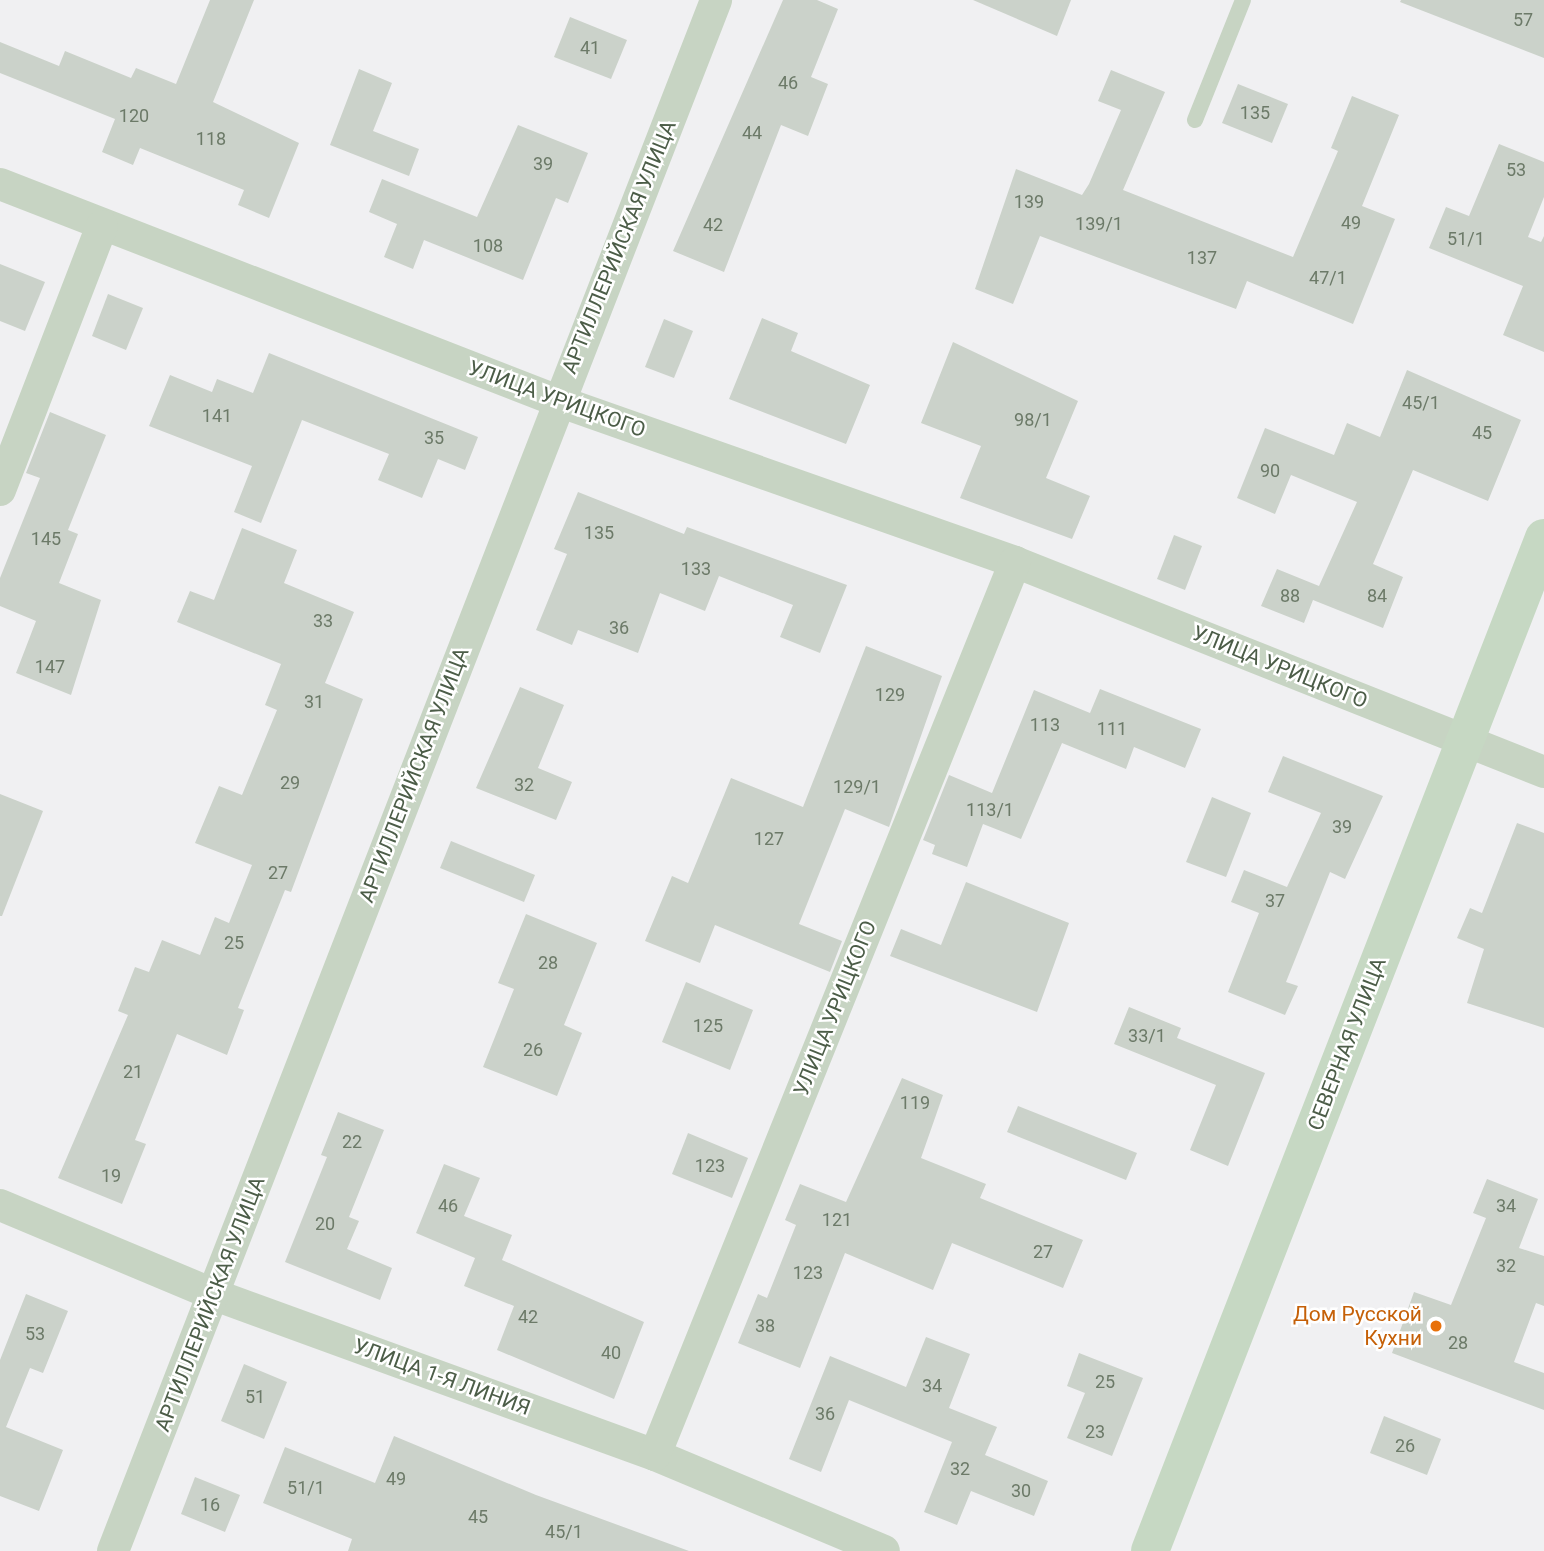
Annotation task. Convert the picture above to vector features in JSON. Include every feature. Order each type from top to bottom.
[{"type":"main road","name":"СЕВЕРНАЯ УЛИЦА","points":[[1150,1551],[1544,538]]},
{"type":"street","name":"АРТИЛЛЕРИЙСКАЯ УЛИЦА","points":[[113,1551],[215,1295],[558,401],[716,0]]},
{"type":"street","name":"УЛИЦА УРИЦКОГО","points":[[0,184],[102,226],[558,401],[1015,562],[1544,772]]},
{"type":"street","points":[[0,490],[102,226]]},
{"type":"street","name":"УЛИЦА УРИЦКОГО","points":[[655,1455],[1015,562]]},
{"type":"street","name":"УЛИЦА 1-Я ЛИНИЯ","points":[[0,1205],[215,1295],[655,1455],[884,1551]]},
{"type":"lane","points":[[1195,120],[1243,0]]},
{"type":"building","points":[[210,0],[254,0],[213,102],[299,143],[269,218],[238,205],[244,190],[140,148],[133,165],[102,152],[115,119],[0,73],[0,42],[59,66],[65,51],[131,78],[136,68],[176,84]]},
{"type":"building","points":[[783,0],[817,0],[838,9],[811,77],[828,84],[808,136],[781,125],[724,272],[673,251]]},
{"type":"building","points":[[973,0],[1071,0],[1057,36]]},
{"type":"building","points":[[1544,0],[1544,58],[1400,2]]},
{"type":"building","points":[[570,17],[627,40],[611,79],[554,57]]},
{"type":"building","points":[[359,69],[392,83],[373,131],[419,149],[409,176],[330,145]]},
{"type":"building","points":[[1111,70],[1165,92],[1123,190],[1293,257],[1338,151],[1331,148],[1352,96],[1399,115],[1362,206],[1395,219],[1353,324],[1247,281],[1236,309],[1040,236],[1013,304],[975,289],[1016,169],[1082,195],[1089,184],[1121,110],[1098,101]]},
{"type":"building","points":[[1238,84],[1288,104],[1272,143],[1222,123]]},
{"type":"building","points":[[518,125],[588,153],[568,203],[556,198],[523,280],[424,240],[413,269],[384,257],[397,224],[369,212],[382,179],[477,217]]},
{"type":"building","points":[[1499,144],[1544,162],[1544,197],[1528,237],[1541,242],[1544,236],[1544,352],[1503,335],[1523,286],[1429,248],[1446,207],[1469,216]]},
{"type":"building","points":[[0,264],[45,282],[25,331],[0,321]]},
{"type":"building","points":[[108,294],[143,308],[126,350],[92,336]]},
{"type":"building","points":[[762,318],[798,333],[791,351],[870,385],[846,444],[729,399]]},
{"type":"building","points":[[664,319],[693,331],[674,378],[645,367]]},
{"type":"building","points":[[953,342],[1078,401],[1046,478],[1090,496],[1072,539],[960,498],[981,446],[921,423]]},
{"type":"building","points":[[269,353],[478,437],[465,470],[438,459],[422,498],[378,480],[389,454],[302,420],[261,523],[234,512],[252,466],[149,426],[170,375],[212,392],[217,379],[253,393]]},
{"type":"building","points":[[1407,370],[1521,420],[1488,501],[1413,470],[1373,564],[1403,577],[1383,628],[1313,600],[1304,623],[1261,606],[1277,569],[1319,586],[1357,502],[1291,475],[1275,514],[1237,498],[1265,428],[1334,455],[1347,423],[1380,437]]},
{"type":"building","points":[[50,412],[106,435],[68,530],[78,534],[59,583],[101,600],[71,695],[16,673],[36,621],[0,606],[0,578],[40,478],[26,473]]},
{"type":"building","points":[[578,492],[684,534],[687,527],[847,585],[820,653],[780,637],[793,605],[719,576],[705,611],[660,593],[638,653],[578,630],[572,645],[536,630],[567,554],[554,549]]},
{"type":"building","points":[[242,528],[297,550],[284,583],[354,612],[325,683],[363,699],[291,892],[285,890],[238,1008],[244,1010],[227,1055],[177,1034],[135,1140],[146,1144],[122,1204],[58,1178],[128,1015],[118,1011],[135,967],[149,972],[162,940],[200,955],[215,917],[229,923],[252,865],[195,843],[219,786],[242,795],[277,710],[265,705],[281,664],[177,622],[190,591],[214,600]]},
{"type":"building","points":[[1174,535],[1202,546],[1185,590],[1157,579]]},
{"type":"building","points":[[866,646],[942,676],[889,827],[845,809],[799,924],[842,941],[830,972],[715,925],[700,963],[645,941],[672,876],[688,883],[731,778],[803,807]]},
{"type":"building","points":[[520,687],[564,705],[538,768],[572,782],[556,820],[476,788]]},
{"type":"building","points":[[1100,689],[1201,729],[1185,768],[1134,747],[1126,769],[1062,743],[1021,839],[983,824],[967,867],[932,854],[935,845],[923,840],[949,775],[992,793],[1034,690],[1090,713]]},
{"type":"building","points":[[1283,756],[1383,796],[1345,879],[1330,872],[1286,982],[1298,986],[1285,1015],[1228,992],[1259,913],[1231,902],[1244,870],[1287,887],[1321,813],[1268,792]]},
{"type":"building","points":[[0,794],[43,811],[2,916],[0,916]]},
{"type":"building","points":[[1212,797],[1251,813],[1226,877],[1186,862]]},
{"type":"building","points":[[1517,823],[1544,833],[1544,1028],[1467,1003],[1484,949],[1457,938],[1470,908],[1482,913]]},
{"type":"building","points":[[451,841],[535,875],[524,902],[440,868]]},
{"type":"building","points":[[966,882],[1069,923],[1037,1012],[890,956],[901,929],[941,945]]},
{"type":"building","points":[[526,914],[597,943],[564,1025],[582,1033],[557,1096],[483,1067],[514,989],[498,983]]},
{"type":"building","points":[[686,982],[753,1010],[730,1070],[662,1042]]},
{"type":"building","points":[[1129,1007],[1181,1028],[1177,1038],[1265,1073],[1228,1166],[1190,1150],[1216,1085],[1114,1044]]},
{"type":"building","points":[[902,1078],[943,1095],[921,1158],[986,1184],[980,1198],[1083,1240],[1063,1288],[952,1243],[933,1290],[845,1253],[800,1368],[738,1343],[758,1294],[767,1298],[796,1225],[785,1220],[800,1184],[846,1202]]},
{"type":"building","points":[[1018,1106],[1137,1153],[1126,1180],[1007,1132]]},
{"type":"building","points":[[338,1112],[384,1130],[349,1217],[359,1221],[347,1249],[392,1268],[380,1300],[285,1262],[327,1157],[321,1155]]},
{"type":"building","points":[[688,1133],[748,1158],[732,1198],[672,1174]]},
{"type":"building","points":[[444,1164],[480,1178],[464,1216],[512,1235],[502,1260],[644,1322],[614,1399],[497,1350],[514,1306],[464,1286],[475,1258],[416,1233]]},
{"type":"building","points":[[1487,1179],[1538,1199],[1519,1248],[1544,1256],[1544,1306],[1536,1303],[1514,1362],[1544,1373],[1544,1410],[1392,1353],[1414,1292],[1451,1305],[1486,1218],[1473,1213]]},
{"type":"building","points":[[26,1294],[68,1311],[43,1373],[30,1368],[6,1427],[63,1450],[39,1511],[0,1496],[0,1360]]},
{"type":"building","points":[[926,1337],[970,1354],[949,1408],[997,1427],[985,1455],[1048,1481],[1034,1516],[971,1491],[957,1525],[924,1512],[952,1442],[849,1400],[821,1472],[789,1459],[830,1356],[906,1387]]},
{"type":"building","points":[[1079,1353],[1143,1378],[1112,1456],[1067,1438],[1085,1393],[1067,1386]]},
{"type":"building","points":[[244,1364],[287,1382],[264,1439],[221,1421]]},
{"type":"building","points":[[1384,1416],[1441,1439],[1427,1475],[1370,1453]]},
{"type":"building","points":[[394,1436],[536,1495],[689,1551],[348,1551],[352,1539],[263,1503],[285,1447],[375,1483]]},
{"type":"building","points":[[195,1477],[240,1495],[225,1532],[181,1514]]},
{"type":"place","name":"Дом Русской Кухни","points":[[1436,1326]]}]
